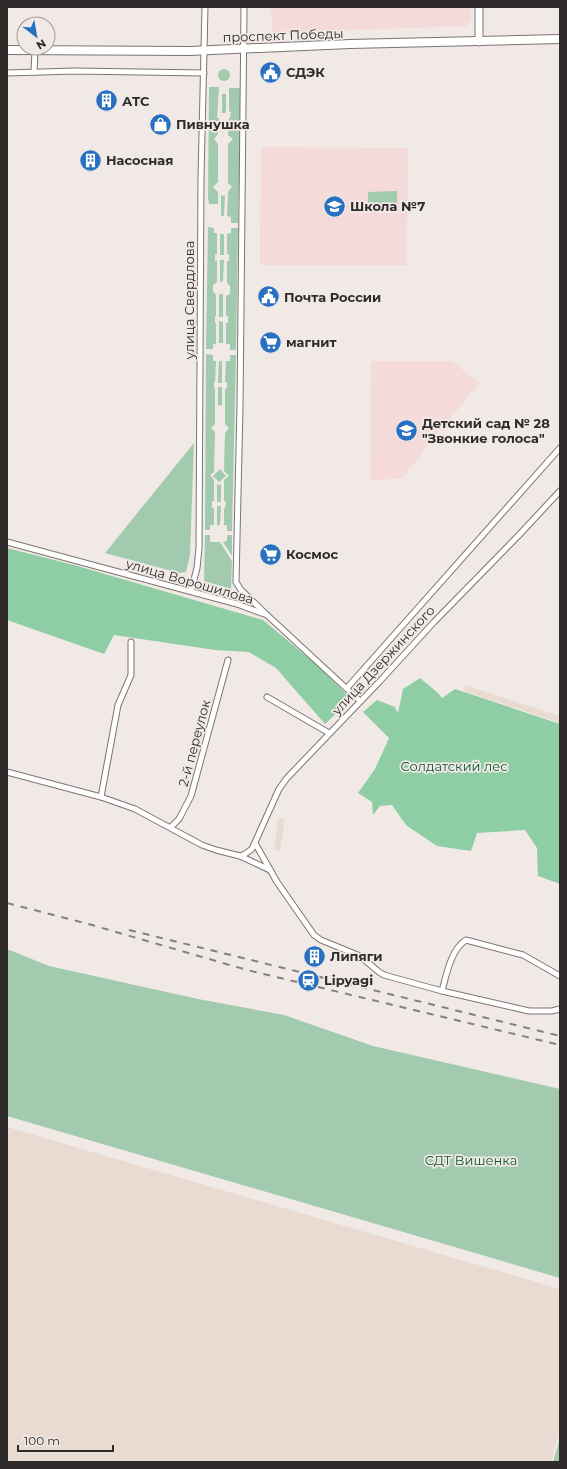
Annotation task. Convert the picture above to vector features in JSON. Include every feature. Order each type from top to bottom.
[{"type":"main road","points":[[479,7],[479,42]]},
{"type":"main road","name":"проспект Победы","points":[[56,50],[205,50],[350,44],[560,39]]},
{"type":"street","name":"улица Свердлова","points":[[191,591],[195,578],[199,548],[201,177],[205,7]]},
{"type":"street","points":[[244,7],[236,582],[241,590],[266,616]]},
{"type":"street","points":[[34,56],[34,72]]},
{"type":"street","points":[[7,73],[204,73]]},
{"type":"street","name":"улица Дзержинского","points":[[347,688],[560,448]]},
{"type":"street","name":"улица Дзержинского","points":[[240,856],[248,852],[255,843],[279,789],[287,778],[560,491]]},
{"type":"street","name":"улица Ворошилова","points":[[7,542],[237,604],[266,616],[360,701]]},
{"type":"street","points":[[101,797],[118,705],[131,675],[131,642]]},
{"type":"street","name":"2-й переулок","points":[[171,827],[179,819],[191,796],[228,660]]},
{"type":"street","points":[[267,697],[329,733]]},
{"type":"street","points":[[7,772],[101,797],[135,809],[202,845],[240,856],[270,870]]},
{"type":"street","points":[[255,843],[270,870],[314,935],[321,940],[360,956],[384,975],[442,992],[529,1011],[552,1011],[560,1009]]},
{"type":"street","points":[[442,992],[447,970],[457,947],[466,940],[523,955],[560,976]]},
{"type":"shaded area","points":[[271,7],[470,7],[471,20],[466,26],[272,33]]},
{"type":"shaded area","name":"Школа №7","points":[[261,147],[408,148],[407,265],[260,265]]},
{"type":"shaded area","name":"Детский сад № 28 \"Звонкие голоса\"","points":[[371,361],[452,361],[479,383],[402,478],[370,481]]},
{"type":"shaded area","points":[[465,685],[560,716],[560,723],[463,691]]},
{"type":"shaded area","points":[[278,818],[285,819],[280,851],[274,850]]},
{"type":"shaded area","points":[[7,1127],[560,1289],[560,1431],[551,1462],[7,1462]]},
{"type":"green space","points":[[224,69],[228,71],[230,75],[228,79],[224,81],[220,79],[218,75],[220,71]]},
{"type":"green space","points":[[209,87],[219,87],[217,118],[219,118],[218,134],[214,139],[218,144],[218,182],[213,187],[218,192],[218,204],[209,204],[208,198]]},
{"type":"green space","points":[[229,88],[241,88],[238,223],[231,223],[231,217],[227,216],[228,192],[232,187],[228,183],[228,144],[233,139],[228,135],[229,118],[231,112],[229,111]]},
{"type":"green space","points":[[222,94],[226,94],[226,113],[222,113]]},
{"type":"green space","points":[[397,191],[397,206],[368,207],[368,192]]},
{"type":"green space","points":[[221,195],[225,195],[224,216],[221,216]]},
{"type":"green space","points":[[208,227],[214,228],[214,233],[217,233],[217,254],[215,254],[215,261],[217,261],[217,282],[213,285],[213,291],[216,295],[216,344],[213,344],[213,349],[206,349]]},
{"type":"green space","points":[[231,228],[238,228],[236,350],[230,350],[230,344],[226,344],[226,323],[228,323],[228,316],[226,316],[226,296],[230,294],[230,286],[227,283],[227,261],[229,261],[229,254],[227,254],[227,234],[231,233]]},
{"type":"green space","points":[[220,234],[224,234],[224,255],[220,255]]},
{"type":"green space","points":[[220,260],[224,260],[223,282],[220,282]]},
{"type":"green space","points":[[219,294],[223,294],[223,317],[219,317]]},
{"type":"green space","points":[[219,321],[223,322],[223,343],[219,343]]},
{"type":"green space","points":[[206,354],[213,355],[213,361],[216,361],[214,382],[215,424],[211,428],[215,432],[214,472],[210,475],[214,480],[214,501],[212,501],[212,508],[214,508],[214,525],[210,525],[210,530],[205,530]]},
{"type":"green space","points":[[230,355],[236,355],[232,531],[227,531],[227,525],[224,525],[224,508],[226,502],[224,501],[224,480],[229,476],[224,471],[225,433],[229,428],[225,424],[225,389],[227,388],[227,382],[225,382],[226,361],[230,361]]},
{"type":"green space","points":[[219,361],[222,361],[222,383],[218,383]]},
{"type":"green space","points":[[218,387],[222,387],[222,406],[218,405]]},
{"type":"green space","points":[[194,443],[190,555],[186,572],[179,573],[105,553]]},
{"type":"green space","points":[[220,469],[226,476],[219,482],[213,476]]},
{"type":"green space","points":[[217,484],[221,484],[221,502],[217,502]]},
{"type":"green space","points":[[217,506],[221,506],[220,525],[217,525]]},
{"type":"green space","points":[[205,535],[210,535],[210,542],[220,542],[232,561],[231,589],[204,581]]},
{"type":"green space","points":[[227,535],[232,535],[232,556],[223,542],[227,541]]},
{"type":"green space","points":[[7,548],[74,565],[263,620],[318,666],[351,699],[325,724],[276,668],[249,652],[215,650],[114,635],[104,654],[7,620]]},
{"type":"green space","points":[[204,583],[231,591],[231,594],[227,596],[207,590],[204,587]]},
{"type":"green space","name":"Солдатский лес","points":[[420,678],[442,698],[455,689],[560,724],[560,884],[538,876],[537,848],[525,830],[477,833],[471,851],[437,846],[406,825],[392,805],[380,806],[373,815],[372,802],[358,793],[375,769],[389,738],[363,712],[377,700],[395,707],[398,713],[403,689]]},
{"type":"green space","name":"СДТ Вишенка","points":[[7,949],[49,966],[198,999],[284,1015],[373,1046],[560,1089],[560,1278],[7,1116]]},
{"type":"green space","points":[[560,1438],[560,1462],[553,1462]]},
{"type":"railway","points":[[7,903],[92,925],[247,970],[560,1045]]},
{"type":"railway","points":[[129,930],[560,1036]]},
{"type":"place","name":"СДЭК","points":[[270,72]]},
{"type":"place","name":"АТС","points":[[107,101]]},
{"type":"place","name":"Пивнушка","points":[[160,124]]},
{"type":"place","name":"Насосная","points":[[91,160]]},
{"type":"place","name":"Школа №7","points":[[334,206]]},
{"type":"place","name":"Почта России","points":[[268,297]]},
{"type":"place","name":"магнит","points":[[271,342]]},
{"type":"place","name":"Детский сад № 28 \"Звонкие голоса\"","points":[[406,430]]},
{"type":"place","name":"Космос","points":[[271,554]]},
{"type":"place","name":"Липяги","points":[[315,956]]},
{"type":"place","name":"Lipyagi","points":[[309,980]]}]
